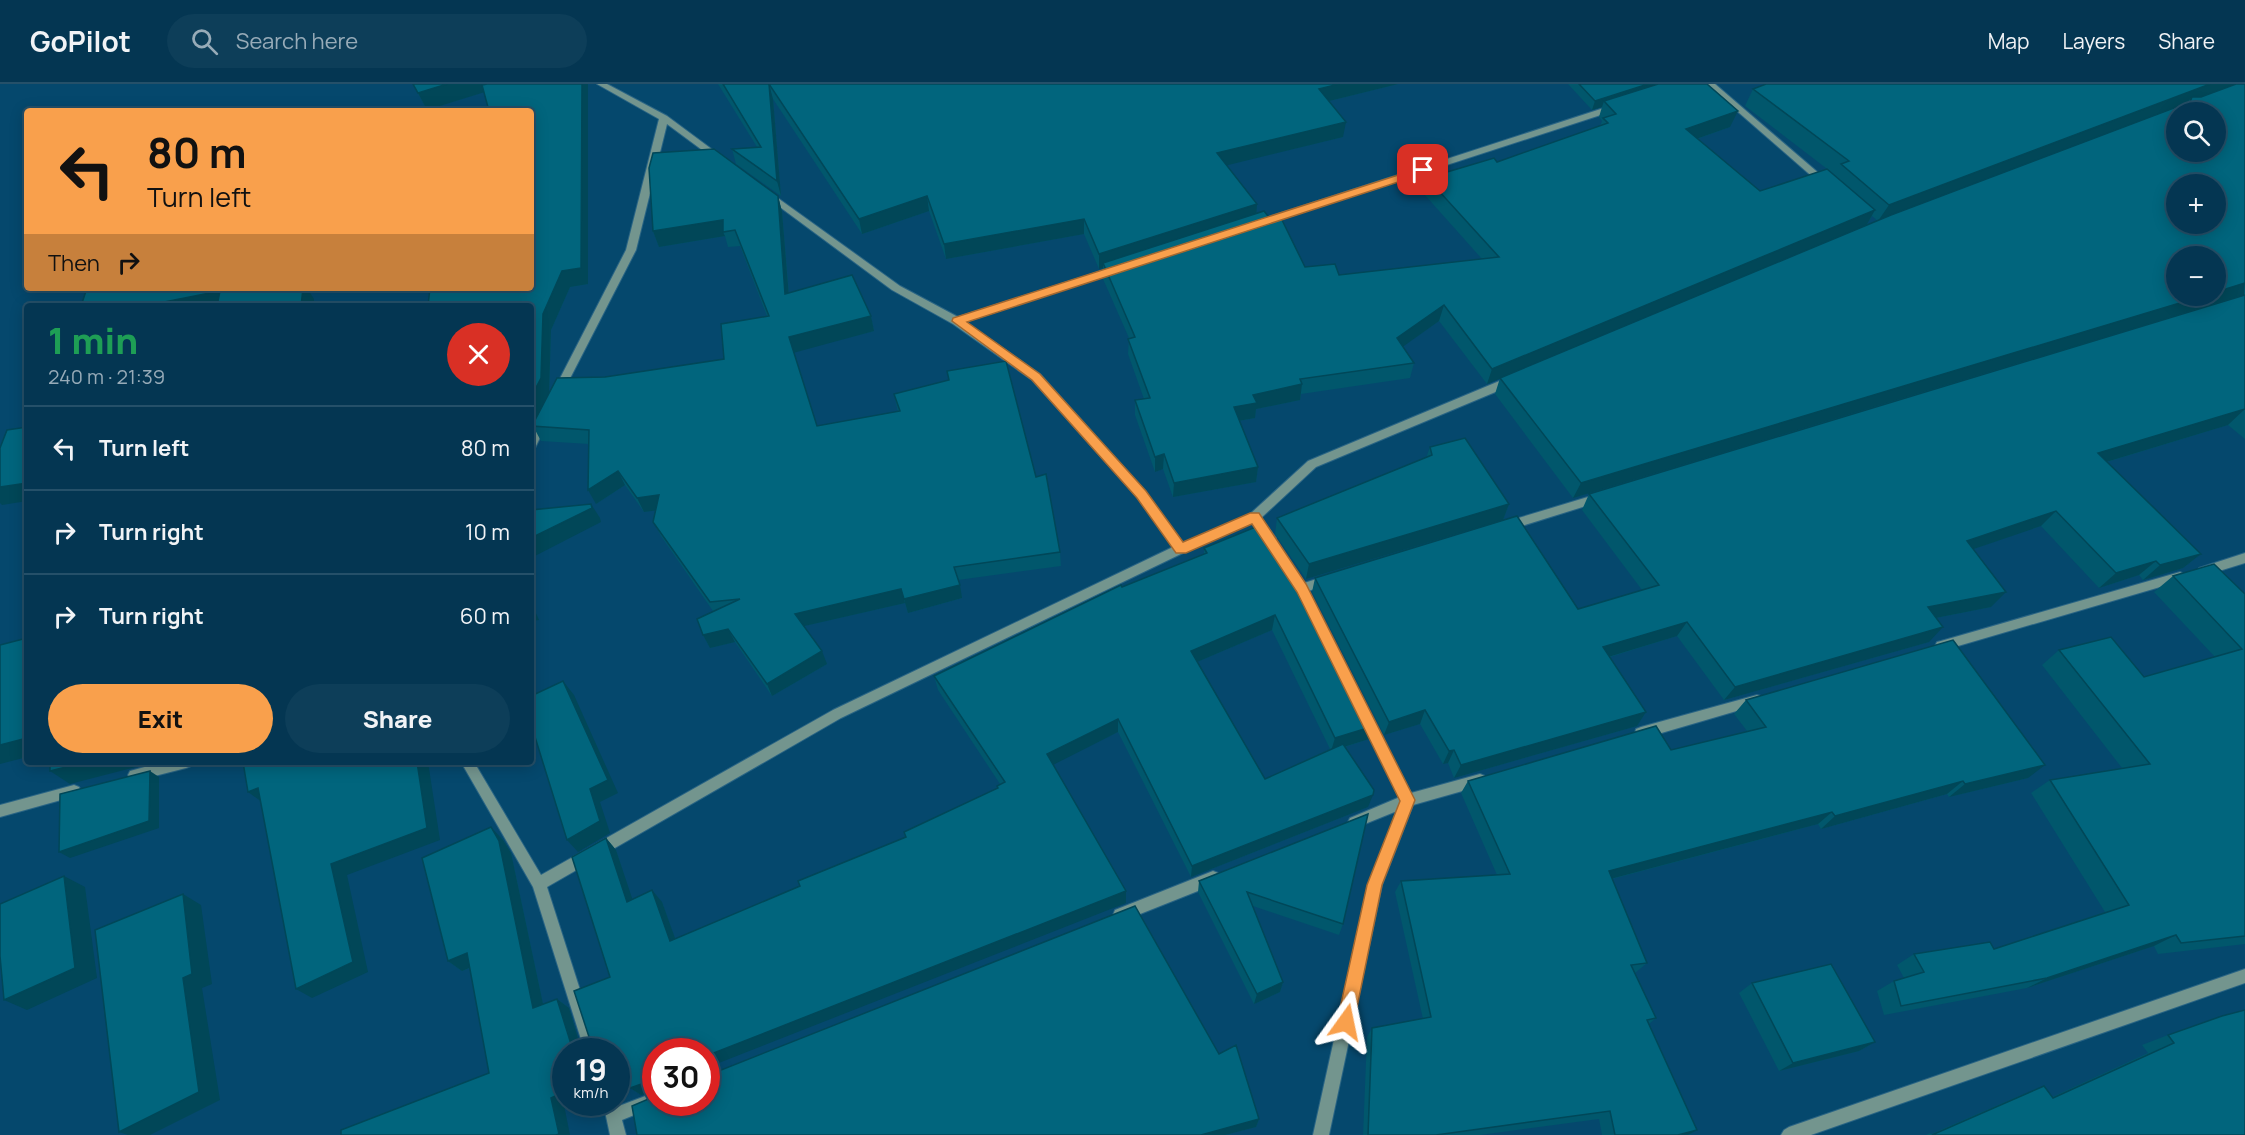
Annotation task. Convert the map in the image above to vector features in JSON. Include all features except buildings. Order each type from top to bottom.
[{"type":"street","points":[[601,84],[664,118],[732,168]]},
{"type":"street","points":[[1710,84],[1833,190]]},
{"type":"street","points":[[1250,226],[1621,106]]},
{"type":"street","points":[[552,404],[631,250],[664,118]]},
{"type":"street","points":[[761,189],[896,288],[957,321],[1036,377],[1142,495],[1181,549]]},
{"type":"street","points":[[957,321],[1126,266]]},
{"type":"street","points":[[539,884],[837,714],[1181,549],[1254,517],[1312,464],[1518,378]]},
{"type":"street","points":[[534,439],[547,414]]},
{"type":"street","points":[[1495,529],[1608,494]]},
{"type":"street","points":[[1254,517],[1278,551]]},
{"type":"street","points":[[1924,651],[2245,558]]},
{"type":"street","points":[[1301,589],[1336,578]]},
{"type":"street","points":[[1626,737],[1775,694]]},
{"type":"street","points":[[1322,1135],[1375,885],[1408,800],[1359,705]]},
{"type":"street","points":[[120,779],[174,765]]},
{"type":"street","points":[[469,765],[539,884],[588,1038]]},
{"type":"street","points":[[1341,827],[1408,800],[1488,777]]},
{"type":"street","points":[[0,811],[87,788]]},
{"type":"street","points":[[1107,920],[1230,871]]},
{"type":"street","points":[[1789,1135],[2245,976]]},
{"type":"street","points":[[614,1116],[618,1135]]},
{"type":"route","points":[[1346,1022],[1375,885],[1408,800],[1302,588],[1254,517],[1181,549],[1142,495],[1036,377],[957,321],[1423,170]]}]
